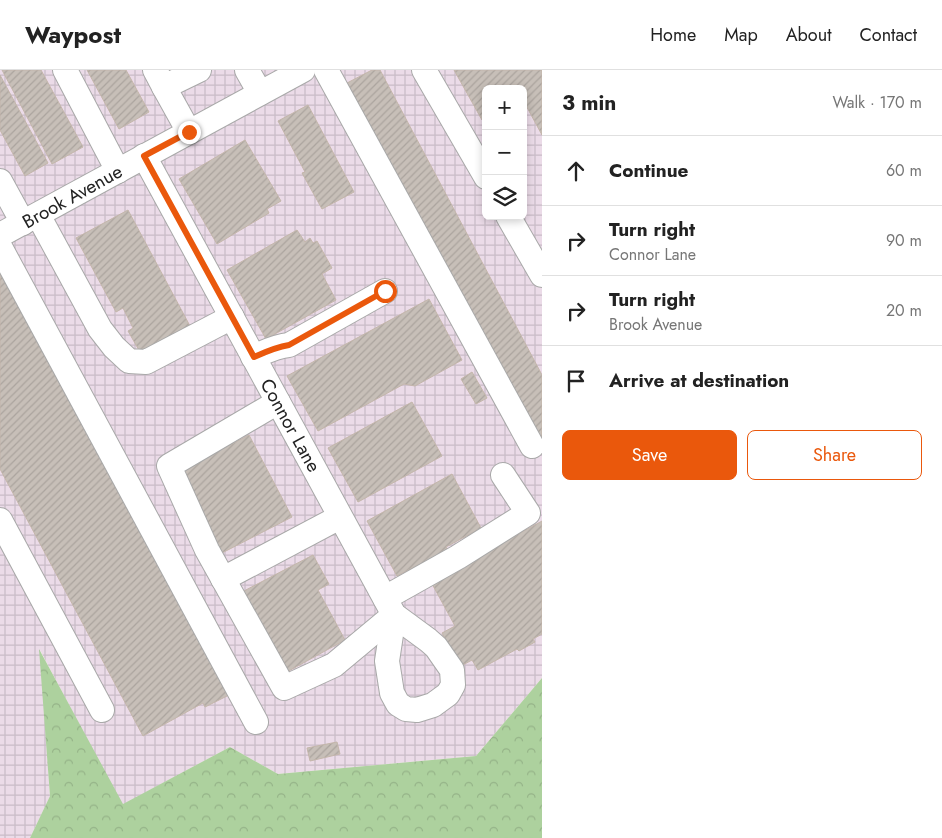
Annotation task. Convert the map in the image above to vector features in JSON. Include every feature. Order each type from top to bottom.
[{"type":"street","points":[[65,70],[118,171]]},
{"type":"street","points":[[189,132],[160,79],[199,70]]},
{"type":"street","points":[[247,70],[260,93]]},
{"type":"street","name":"Brook Avenue","points":[[0,236],[303,70]]},
{"type":"street","points":[[326,70],[532,446]]},
{"type":"street","points":[[424,70],[485,175]]},
{"type":"street","name":"Connor Lane","points":[[144,156],[389,607]]},
{"type":"street","points":[[0,181],[31,219],[100,329],[114,347],[129,361],[146,362],[232,317]]},
{"type":"street","points":[[510,220],[542,276]]},
{"type":"street","points":[[0,247],[256,722]]},
{"type":"street","points":[[254,357],[271,349],[289,345],[385,291]]},
{"type":"street","points":[[278,402],[169,466],[207,550],[284,688],[334,665],[389,607],[458,558],[528,513],[503,474]]},
{"type":"street","points":[[223,579],[340,517]]},
{"type":"street","points":[[0,520],[102,710]]},
{"type":"shaded area","points":[[0,70],[542,70],[542,678],[476,756],[278,774],[230,747],[122,805],[40,650],[50,796],[30,838],[0,838]]},
{"type":"green space","points":[[39,649],[123,804],[230,747],[278,774],[476,756],[542,678],[542,838],[30,838],[50,796]]},
{"type":"building","points":[[2,70],[41,70],[83,147],[52,164]]},
{"type":"building","points":[[87,70],[126,70],[149,112],[119,129]]},
{"type":"building","points":[[372,70],[380,70],[542,375],[542,447],[540,447],[347,83]]},
{"type":"building","points":[[454,70],[542,70],[542,135],[527,107],[527,85],[482,85],[482,120]]},
{"type":"building","points":[[0,75],[48,163],[25,176],[0,130]]},
{"type":"building","points":[[308,105],[354,192],[322,209],[302,173],[305,172],[278,121]]},
{"type":"building","points":[[245,140],[281,201],[267,209],[269,213],[217,244],[179,179]]},
{"type":"building","points":[[128,210],[190,326],[140,352],[128,331],[133,328],[123,308],[116,312],[76,238]]},
{"type":"building","points":[[297,230],[305,242],[310,238],[313,243],[317,241],[332,268],[322,274],[336,300],[266,339],[227,270]]},
{"type":"building","points":[[2,273],[229,695],[205,707],[203,703],[143,736],[0,469],[0,274]]},
{"type":"building","points":[[429,299],[462,360],[415,386],[404,384],[318,431],[287,376]]},
{"type":"building","points":[[472,372],[487,398],[476,404],[461,379]]},
{"type":"building","points":[[412,402],[442,456],[358,502],[328,448]]},
{"type":"building","points":[[249,435],[292,517],[220,554],[178,472]]},
{"type":"building","points":[[452,474],[481,528],[446,547],[451,556],[424,572],[420,564],[397,576],[367,521]]},
{"type":"building","points":[[542,521],[542,634],[533,639],[535,642],[519,651],[517,649],[478,670],[472,660],[461,666],[442,633],[455,626],[431,582]]},
{"type":"building","points":[[313,555],[329,584],[318,590],[345,640],[285,673],[242,592]]},
{"type":"building","points":[[337,742],[340,754],[310,761],[307,748]]},
{"type":"route","points":[[189,132],[144,156],[254,357],[271,349],[289,345],[385,291]]}]
